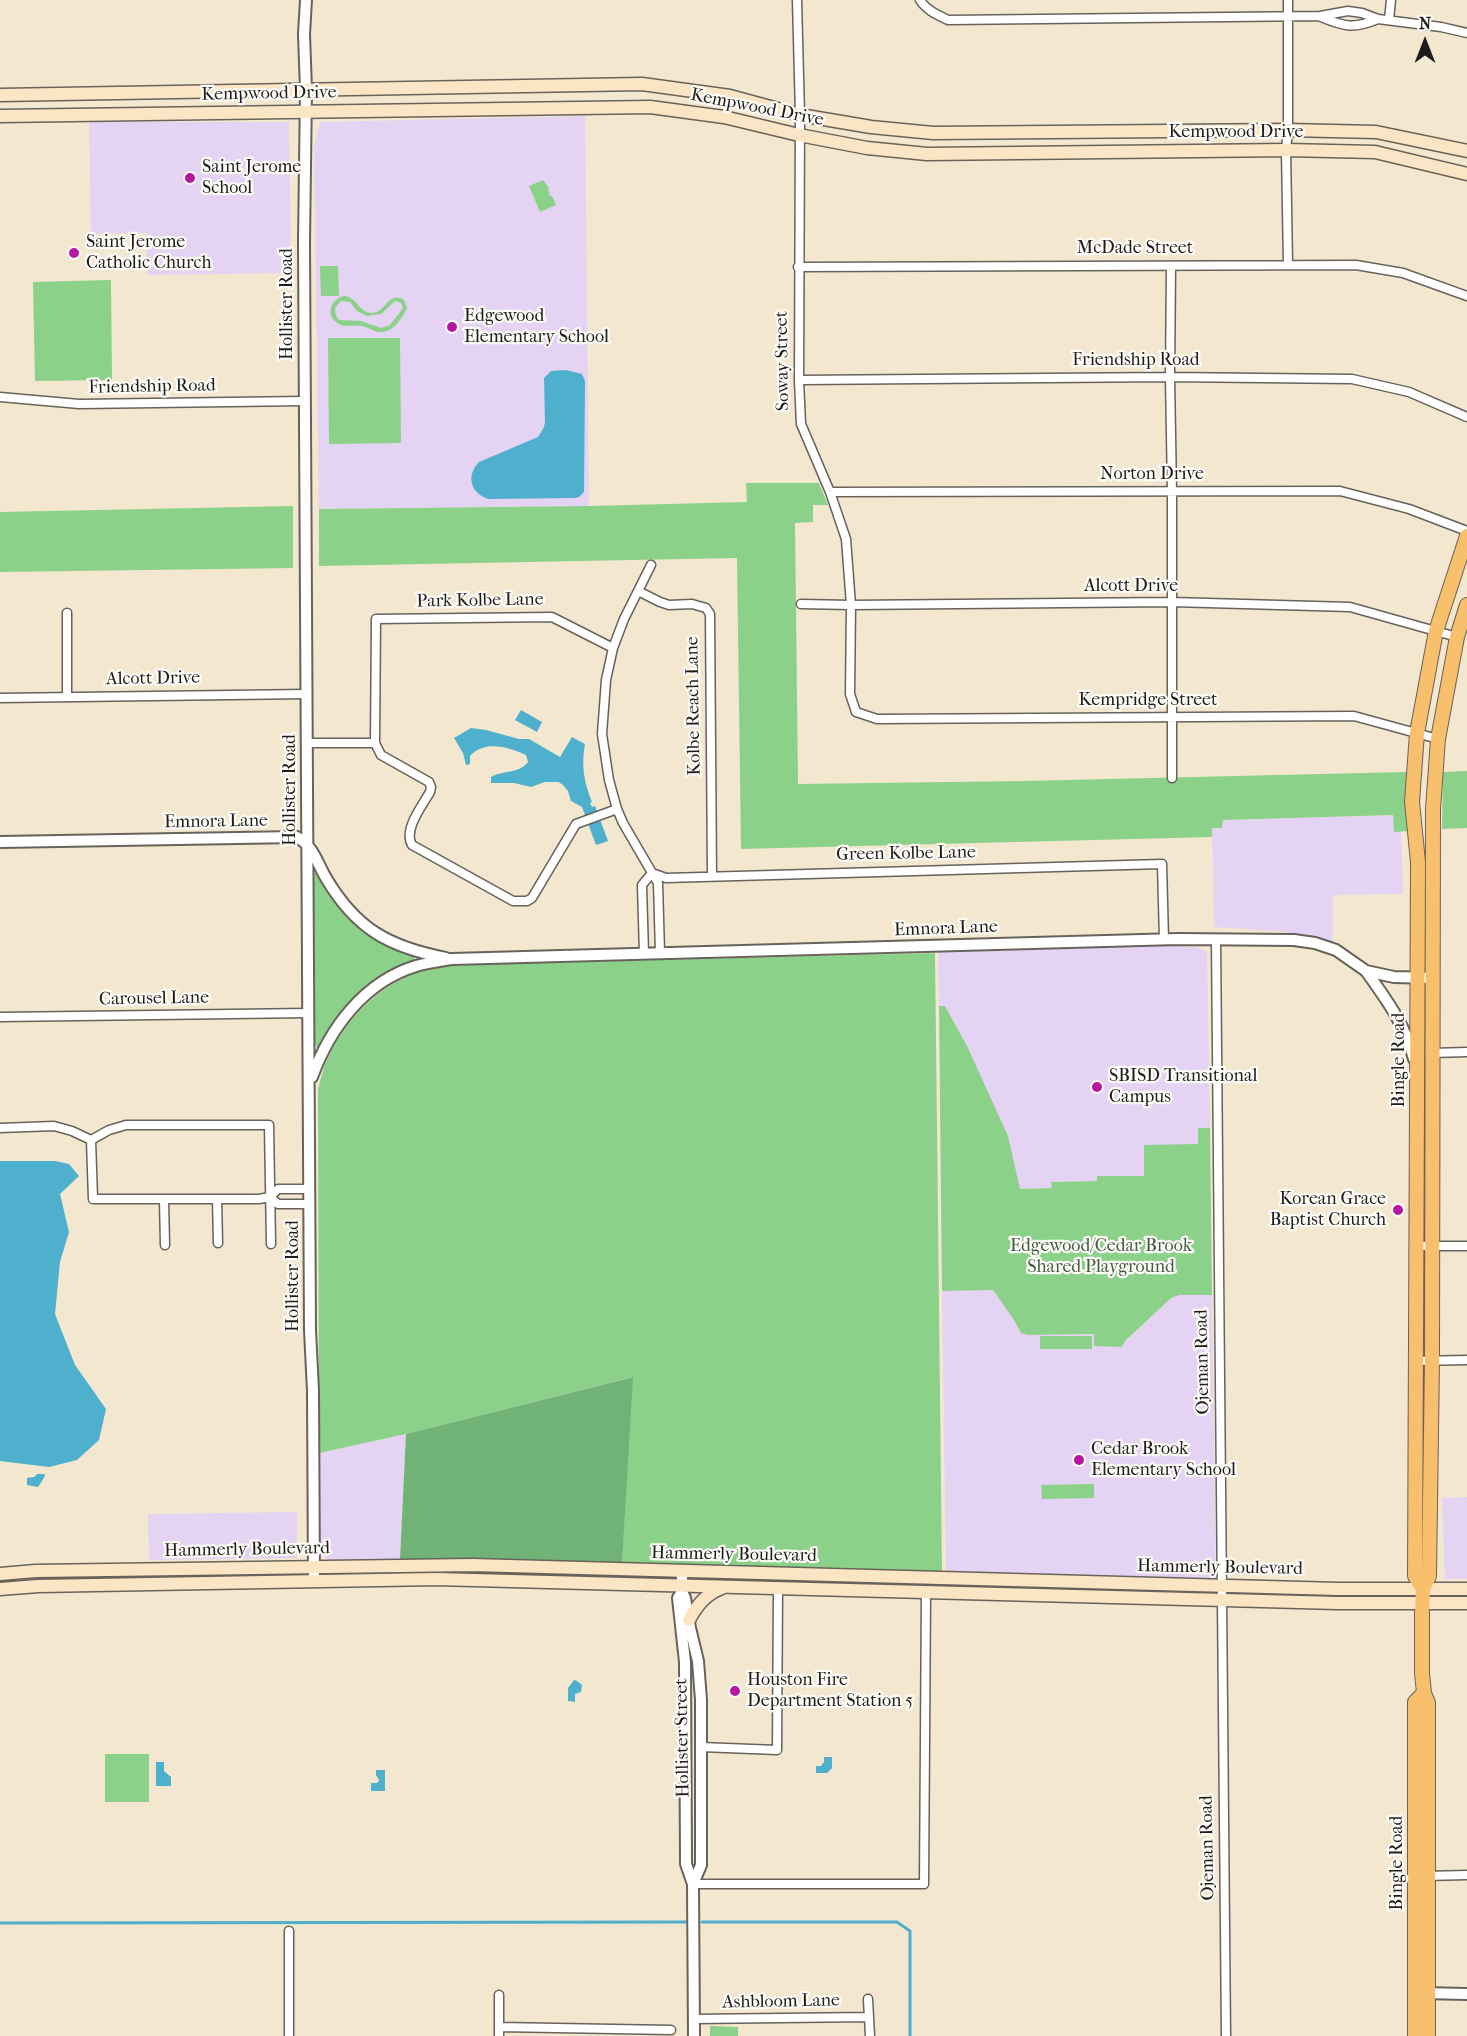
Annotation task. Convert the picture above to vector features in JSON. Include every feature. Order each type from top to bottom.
[{"type":"main road","name":"Kempwood Drive","points":[[0,95],[642,84],[730,96],[800,115],[871,128],[933,133],[1288,130],[1376,132],[1467,151]]},
{"type":"main road","points":[[459,109],[460,87]]},
{"type":"main road","points":[[685,111],[689,90]]},
{"type":"main road","points":[[149,113],[150,93]]},
{"type":"main road","name":"Kempwood Drive","points":[[0,116],[650,107],[724,117],[867,148],[927,154],[1286,150],[1375,152],[1467,174]]},
{"type":"main road","points":[[909,152],[913,131]]},
{"type":"main road","points":[[1149,151],[1151,131]]},
{"type":"main road","points":[[1028,153],[1029,132]]},
{"type":"main road","points":[[1422,163],[1427,142]]},
{"type":"main road","name":"Bingle Road","points":[[1423,1596],[1415,1576],[1418,862],[1412,802],[1417,734],[1436,631],[1467,536]]},
{"type":"main road","name":"Bingle Road","points":[[1428,2036],[1422,1993],[1422,1741],[1428,1703],[1424,1693],[1423,1596],[1429,1576],[1432,1361],[1433,809],[1438,739],[1457,637],[1467,605]]},
{"type":"main road","points":[[1418,862],[1433,861]]},
{"type":"main road","points":[[1418,1128],[1432,1128]]},
{"type":"main road","points":[[1415,1466],[1430,1465]]},
{"type":"main road","name":"Hammerly Boulevard","points":[[0,1574],[35,1571],[472,1565],[1223,1586],[1423,1596],[1467,1603]]},
{"type":"main road","points":[[171,1569],[171,1583]]},
{"type":"main road","points":[[35,1571],[38,1586]]},
{"type":"main road","points":[[872,1591],[873,1576]]},
{"type":"main road","name":"Hammerly Boulevard","points":[[0,1589],[38,1586],[436,1579],[682,1589],[778,1588],[1337,1603],[1423,1596],[1467,1589]]},
{"type":"main road","points":[[1043,1582],[1043,1595]]},
{"type":"main road","points":[[689,1620],[697,1605],[706,1597],[725,1587]]},
{"type":"main road","name":"Bingle Road","points":[[1415,2036],[1422,1993]]},
{"type":"street","name":"Hollister Road","points":[[306,0],[304,34],[306,90],[305,401],[314,1581]]},
{"type":"street","name":"Soway Street","points":[[797,0],[800,115],[798,267],[801,424],[830,492],[846,539],[851,605],[850,694],[856,712]]},
{"type":"street","points":[[920,0],[923,5],[948,20],[1320,16],[1348,11],[1378,19],[1441,27],[1467,33]]},
{"type":"street","points":[[1288,0],[1286,150],[1288,264]]},
{"type":"street","points":[[1389,20],[1391,0]]},
{"type":"street","points":[[1320,16],[1350,27],[1363,26],[1378,19]]},
{"type":"street","name":"McDade Street","points":[[798,267],[1356,265],[1403,273],[1467,296]]},
{"type":"street","points":[[1171,266],[1172,778]]},
{"type":"street","name":"Friendship Road","points":[[799,380],[1170,377],[1352,379],[1409,392],[1467,417]]},
{"type":"street","name":"Friendship Road","points":[[0,397],[79,404],[305,401]]},
{"type":"street","name":"Norton Drive","points":[[830,492],[1340,491],[1409,509],[1467,531]]},
{"type":"street","points":[[651,565],[613,648],[606,680],[602,734],[609,780],[617,809],[658,883],[660,953]]},
{"type":"street","name":"Kolbe Reach Lane","points":[[638,591],[660,602],[692,604],[706,608],[710,614],[712,876]]},
{"type":"street","name":"Alcott Drive","points":[[801,604],[1172,603],[1350,607],[1457,637]]},
{"type":"street","points":[[67,613],[67,697]]},
{"type":"street","name":"Park Kolbe Lane","points":[[375,743],[375,619],[552,617],[613,648]]},
{"type":"street","name":"Alcott Drive","points":[[0,698],[307,694]]},
{"type":"street","name":"Kempridge Street","points":[[856,712],[877,719],[1354,716],[1438,739]]},
{"type":"street","points":[[307,743],[375,743],[381,755],[429,782],[431,787],[410,830],[409,840],[412,845],[513,901],[527,901],[532,898],[576,824],[617,809]]},
{"type":"street","name":"Emnora Lane","points":[[0,842],[297,837],[308,843],[335,894],[370,930],[389,941],[417,952],[452,959]]},
{"type":"street","name":"Green Kolbe Lane","points":[[652,873],[666,878],[1162,864],[1164,939]]},
{"type":"street","points":[[644,954],[642,885],[652,873]]},
{"type":"street","name":"Emnora Lane","points":[[310,1083],[334,1030],[369,992],[391,977],[415,966],[452,959],[1164,939],[1294,940],[1315,943],[1336,950],[1366,971],[1394,977],[1432,978]]},
{"type":"street","name":"Ojeman Road","points":[[1216,940],[1226,2036]]},
{"type":"street","points":[[1366,971],[1391,1006],[1406,1034],[1418,1075]]},
{"type":"street","name":"Carousel Lane","points":[[0,1017],[309,1013]]},
{"type":"street","points":[[1432,1053],[1467,1052]]},
{"type":"street","points":[[91,1140],[109,1130],[126,1125],[269,1125],[271,1244]]},
{"type":"street","points":[[0,1128],[54,1126],[91,1140]]},
{"type":"street","points":[[91,1140],[93,1199],[270,1197],[278,1189],[310,1189]]},
{"type":"street","points":[[270,1197],[278,1204],[310,1204]]},
{"type":"street","points":[[164,1199],[165,1245]]},
{"type":"street","points":[[216,1199],[218,1243]]},
{"type":"street","points":[[1416,1246],[1467,1246]]},
{"type":"street","points":[[1415,1361],[1467,1360]]},
{"type":"street","name":"Hollister Street","points":[[682,1572],[682,1589],[686,1598],[698,1662],[701,1865],[693,1884]]},
{"type":"street","points":[[701,1748],[777,1750],[778,1588]]},
{"type":"street","name":"Hollister Street","points":[[682,1589],[678,1598],[685,1662],[686,1864],[693,1884],[694,2036]]},
{"type":"street","points":[[693,1884],[924,1884],[926,1593]]},
{"type":"street","points":[[1423,1876],[1467,1875]]},
{"type":"street","points":[[289,1931],[289,2036]]},
{"type":"street","points":[[1422,1993],[1467,1994]]},
{"type":"street","points":[[499,1995],[499,2032],[638,2033],[671,2030]]},
{"type":"street","points":[[868,1999],[870,2036]]},
{"type":"street","name":"Ashbloom Lane","points":[[694,2019],[869,2017]]},
{"type":"shaded area","name":"Edgewood Elementary School","points":[[585,116],[589,506],[319,509],[314,148],[320,122]]},
{"type":"shaded area","name":"Saint Jerome School","points":[[89,122],[289,122],[291,273],[147,275],[147,233],[91,234]]},
{"type":"shaded area","points":[[1393,815],[1394,831],[1401,831],[1403,894],[1333,895],[1333,943],[1287,932],[1214,927],[1212,828],[1222,828],[1223,820]]},
{"type":"shaded area","name":"SBISD Transitional Campus","points":[[1137,945],[1196,947],[1207,952],[1210,1128],[1198,1128],[1199,1144],[1145,1176],[1097,1176],[1097,1181],[1052,1182],[1052,1188],[1019,1189],[1008,1136],[945,1006],[939,1006],[938,952]]},
{"type":"shaded area","name":"Cedar Brook Elementary School","points":[[993,1290],[1021,1333],[1028,1335],[1094,1334],[1122,1347],[1125,1341],[1171,1298],[1179,1295],[1212,1295],[1216,1580],[946,1573],[942,1291]]},
{"type":"shaded area","points":[[406,1434],[400,1559],[328,1560],[322,1554],[319,1526],[319,1453]]},
{"type":"shaded area","points":[[1467,1497],[1467,1579],[1445,1579],[1442,1498]]},
{"type":"shaded area","points":[[297,1512],[297,1558],[149,1560],[148,1514]]},
{"type":"green space","points":[[543,180],[556,205],[540,212],[529,186]]},
{"type":"green space","points":[[320,266],[338,266],[339,296],[321,296]]},
{"type":"green space","points":[[111,280],[112,380],[35,381],[33,282]]},
{"type":"green space","points":[[348,297],[364,310],[372,313],[381,310],[394,298],[404,300],[407,308],[393,327],[384,332],[378,332],[362,326],[342,325],[334,321],[331,308],[339,298]],"holes":[[[341,301],[350,302],[357,311],[367,316],[381,314],[395,301],[401,303],[403,308],[390,325],[381,328],[361,321],[339,320],[335,308]]]},
{"type":"green space","points":[[328,338],[400,338],[401,443],[329,444]]},
{"type":"green space","points":[[746,483],[819,483],[828,505],[813,505],[813,522],[795,523],[798,784],[1406,772],[1409,831],[1394,832],[1393,815],[1223,820],[1222,828],[1212,828],[1212,837],[741,849],[737,558],[319,566],[319,509],[747,502]]},
{"type":"green space","points":[[293,506],[293,568],[0,572],[0,512]]},
{"type":"green space","points":[[1467,771],[1467,828],[1442,829],[1443,772]]},
{"type":"green space","points":[[318,871],[387,944],[414,956],[414,961],[387,976],[320,1049],[317,1048],[314,1040],[314,873]]},
{"type":"green space","points":[[935,953],[942,1573],[622,1564],[632,1377],[406,1434],[319,1453],[318,1089],[325,1065],[345,1028],[356,1014],[382,991],[413,974],[445,966]]},
{"type":"green space","name":"Edgewood/Cedar Brook Shared Playground","points":[[939,1006],[945,1006],[967,1046],[1008,1136],[1020,1189],[1052,1188],[1051,1182],[1097,1181],[1097,1176],[1144,1176],[1144,1145],[1198,1144],[1198,1128],[1210,1128],[1212,1295],[1179,1295],[1171,1298],[1125,1341],[1122,1347],[1094,1346],[1094,1334],[1028,1335],[1021,1333],[993,1290],[942,1291]]},
{"type":"green space","points":[[1040,1336],[1092,1336],[1092,1349],[1040,1349]]},
{"type":"green space","points":[[633,1377],[622,1564],[400,1559],[406,1434]]},
{"type":"green space","points":[[1094,1484],[1094,1498],[1042,1499],[1041,1485]]},
{"type":"green space","points":[[105,1754],[149,1754],[149,1802],[105,1802]]},
{"type":"green space","points":[[710,2026],[738,2027],[738,2036],[710,2036]]},
{"type":"water","points":[[566,370],[582,374],[585,381],[584,492],[574,498],[488,499],[482,496],[472,483],[471,478],[475,467],[479,462],[538,437],[545,422],[544,378],[551,371]]},
{"type":"water","points":[[521,710],[542,722],[537,732],[515,720]]},
{"type":"water","points":[[471,728],[519,739],[529,739],[560,757],[572,737],[585,744],[583,766],[592,802],[590,803],[592,807],[595,806],[608,841],[596,845],[582,807],[571,801],[568,791],[558,782],[545,782],[531,787],[514,783],[491,783],[491,777],[524,766],[528,762],[526,755],[497,746],[483,748],[470,756],[470,764],[466,765],[463,753],[454,738]]},
{"type":"water","points":[[0,1161],[55,1161],[69,1164],[79,1176],[60,1194],[69,1232],[60,1262],[55,1314],[75,1365],[106,1409],[99,1440],[77,1460],[49,1467],[0,1461]]},
{"type":"water","points":[[37,1474],[45,1476],[38,1487],[27,1485],[27,1478]]},
{"type":"water","points":[[574,1680],[582,1685],[581,1692],[575,1694],[575,1702],[568,1701],[568,1688]]},
{"type":"water","points":[[824,1757],[832,1757],[832,1768],[827,1773],[816,1773],[816,1766],[821,1766]]},
{"type":"water","points":[[156,1762],[164,1762],[164,1771],[171,1777],[171,1786],[156,1786]]},
{"type":"water","points":[[376,1770],[385,1770],[385,1791],[371,1791],[371,1783],[377,1783],[379,1780]]},
{"type":"waterway","points":[[0,1923],[686,1922]]},
{"type":"waterway","points":[[702,1922],[897,1922],[910,1931],[910,2036]]},
{"type":"place","name":"Saint Jerome School","points":[[190,178]]},
{"type":"place","name":"Saint Jerome Catholic Church","points":[[74,253]]},
{"type":"place","name":"Edgewood Elementary School","points":[[452,327]]},
{"type":"place","name":"SBISD Transitional Campus","points":[[1097,1087]]},
{"type":"place","name":"Korean Grace Baptist Church","points":[[1398,1210]]},
{"type":"place","name":"Cedar Brook Elementary School","points":[[1079,1460]]},
{"type":"place","name":"Houston Fire Department Station 5","points":[[735,1691]]}]
